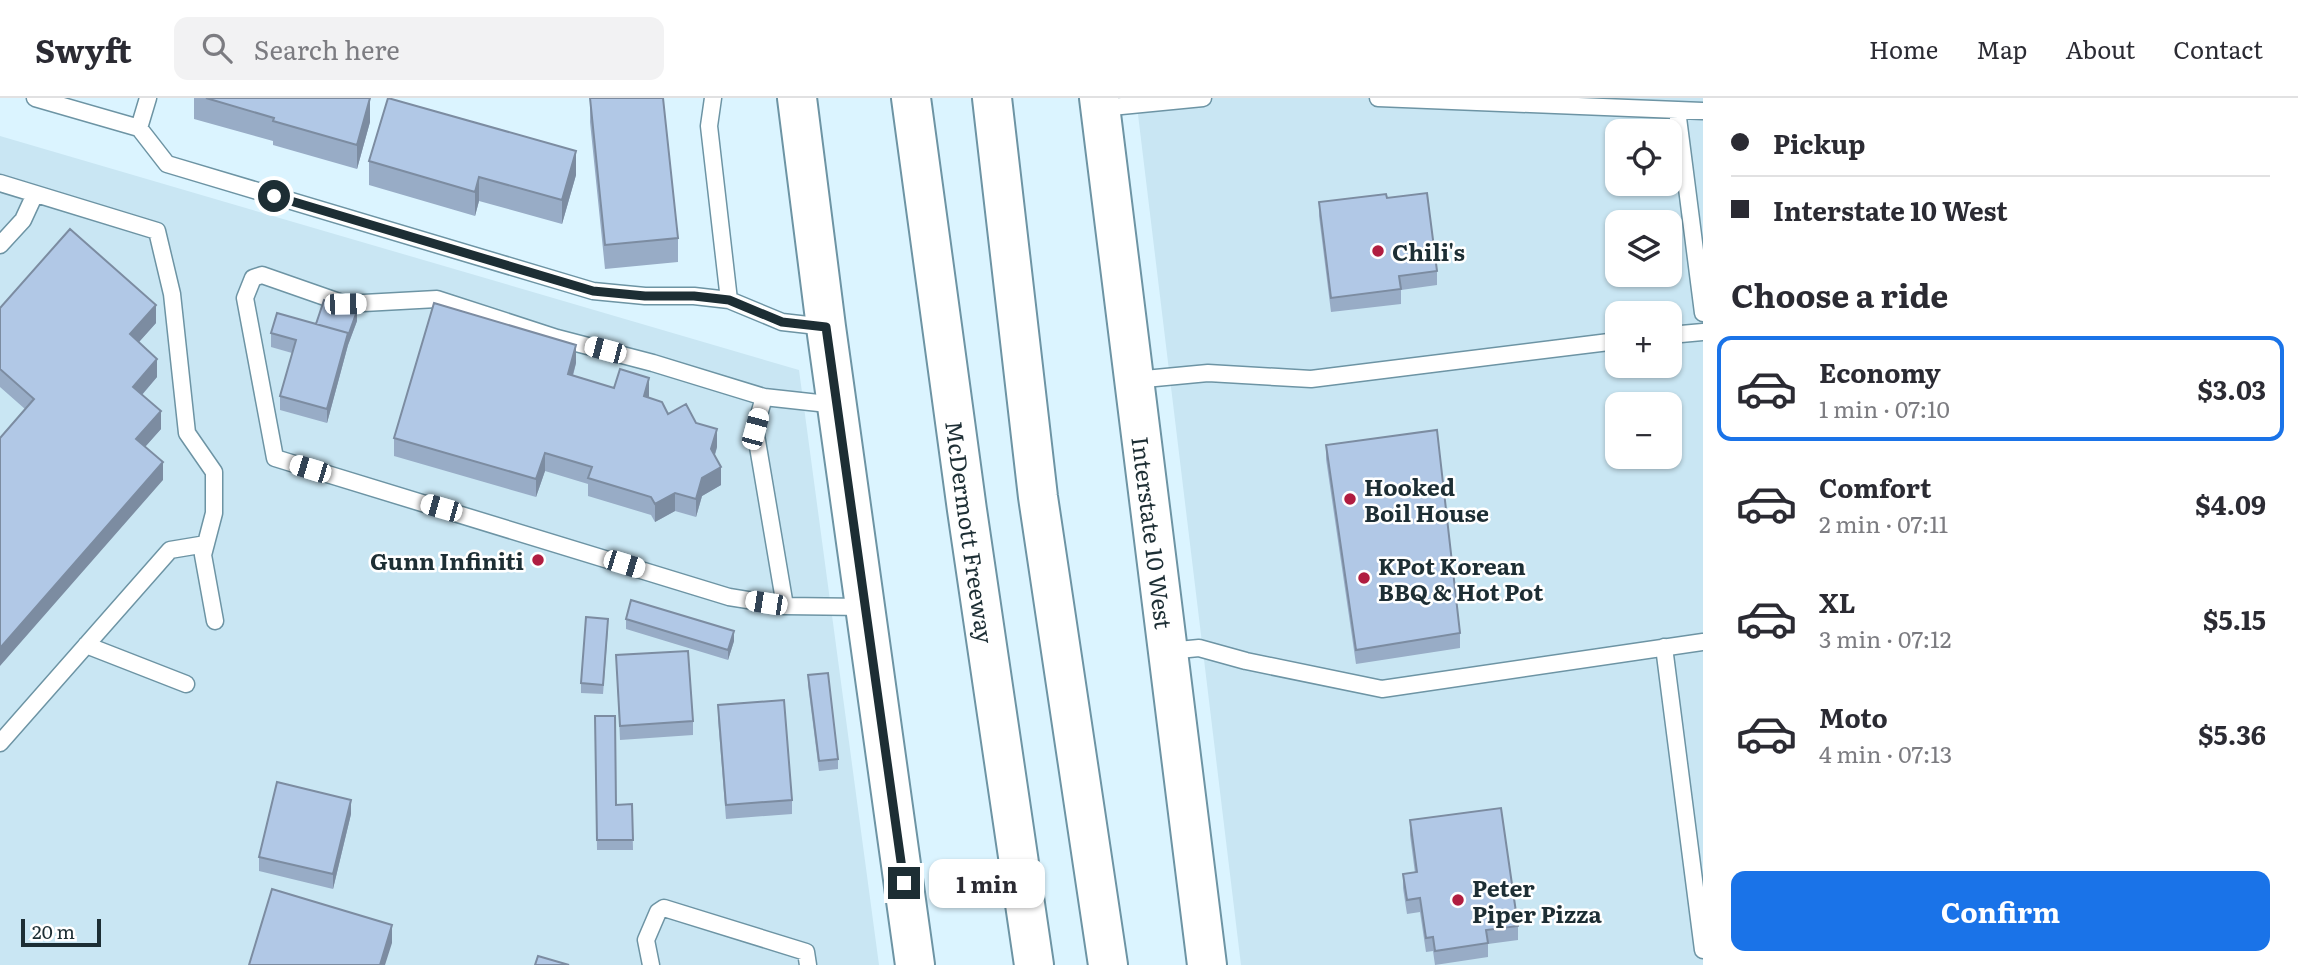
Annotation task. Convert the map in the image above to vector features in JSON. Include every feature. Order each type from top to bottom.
[{"type":"main road","points":[[797,98],[826,327],[915,965]]},
{"type":"main road","name":"McDermott Freeway","points":[[911,98],[967,510],[1034,965]]},
{"type":"main road","points":[[992,98],[1038,498],[1108,965]]},
{"type":"main road","name":"Interstate 10 West","points":[[1100,103],[1207,965]]},
{"type":"lane","points":[[35,98],[139,128],[167,164],[593,291],[729,300],[782,322],[826,327]]},
{"type":"lane","points":[[139,128],[148,98]]},
{"type":"lane","points":[[713,98],[709,126],[729,300]]},
{"type":"lane","points":[[1100,103],[1203,98]]},
{"type":"lane","points":[[1378,98],[1703,111]]},
{"type":"lane","points":[[1677,110],[1703,313]]},
{"type":"lane","points":[[0,184],[157,231],[172,294],[187,433],[214,472],[214,513],[203,555],[215,621]]},
{"type":"lane","points":[[0,245],[23,220],[35,194]]},
{"type":"lane","points":[[837,405],[764,397],[653,363],[557,338],[437,299],[345,304],[262,275],[253,278],[245,298],[275,458],[729,597],[785,606],[865,607]]},
{"type":"lane","points":[[1682,334],[1703,332]]},
{"type":"lane","points":[[1134,380],[1208,373],[1311,379],[1605,342]]},
{"type":"lane","points":[[764,397],[755,429],[785,606]]},
{"type":"lane","points":[[0,743],[170,550],[206,544]]},
{"type":"lane","points":[[1167,652],[1199,648],[1382,688],[1703,642]]},
{"type":"lane","points":[[86,645],[186,684]]},
{"type":"lane","points":[[1664,647],[1703,950]]},
{"type":"lane","points":[[651,965],[646,940],[658,912],[664,908],[806,953],[808,965]]},
{"type":"shaded area","points":[[1136,98],[1703,98],[1703,965],[1241,965]]},
{"type":"shaded area","points":[[0,136],[799,370],[879,965],[0,965]]},
{"type":"building","points":[[206,98],[370,98],[357,145]]},
{"type":"building","points":[[388,98],[576,151],[562,200],[479,177],[475,192],[369,161]]},
{"type":"building","points":[[590,98],[663,98],[678,238],[605,245]]},
{"type":"building","name":"Chili's","points":[[1427,193],[1437,271],[1399,276],[1401,289],[1331,298],[1319,202],[1386,194],[1387,198]]},
{"type":"building","points":[[70,229],[156,305],[130,334],[157,359],[133,387],[161,411],[136,439],[163,462],[0,648],[0,438],[34,399],[0,369],[0,308]]},
{"type":"building","points":[[324,300],[357,311],[348,336],[348,333],[316,324]]},
{"type":"building","points":[[434,303],[576,345],[568,374],[614,388],[620,369],[649,378],[644,396],[662,402],[668,414],[686,404],[696,423],[717,429],[711,449],[721,467],[702,478],[696,499],[675,493],[655,504],[651,497],[588,478],[592,467],[545,453],[536,479],[394,438]]},
{"type":"building","points":[[277,313],[348,333],[327,409],[280,396],[296,340],[271,333]]},
{"type":"building","points":[[1437,430],[1460,633],[1356,650],[1326,445]]},
{"type":"building","points":[[631,600],[734,631],[728,650],[626,619]]},
{"type":"building","points":[[586,617],[608,619],[603,685],[581,683]]},
{"type":"building","points":[[688,651],[693,721],[620,726],[616,655]]},
{"type":"building","points":[[828,673],[838,759],[819,761],[808,675]]},
{"type":"building","points":[[784,700],[792,800],[726,805],[718,705]]},
{"type":"building","points":[[595,716],[615,716],[616,805],[632,804],[633,840],[597,840]]},
{"type":"building","points":[[277,782],[351,800],[333,874],[259,857]]},
{"type":"building","name":"Peter Piper Pizza","points":[[1501,808],[1518,926],[1486,930],[1488,943],[1435,951],[1433,937],[1426,938],[1420,898],[1407,900],[1403,874],[1417,872],[1410,820]]},
{"type":"building","points":[[272,889],[392,925],[380,965],[249,965]]},
{"type":"building","points":[[538,956],[569,965],[535,965]]},
{"type":"place","name":"Chili's","points":[[1378,251]]},
{"type":"place","name":"Hooked Boil House","points":[[1350,499]]},
{"type":"place","name":"Gunn Infiniti","points":[[538,560]]},
{"type":"place","name":"KPot Korean BBQ & Hot Pot","points":[[1364,578]]},
{"type":"place","name":"Peter Piper Pizza","points":[[1458,900]]},
{"type":"route","points":[[274,196],[593,291],[729,300],[782,322],[826,327],[904,883]]}]
